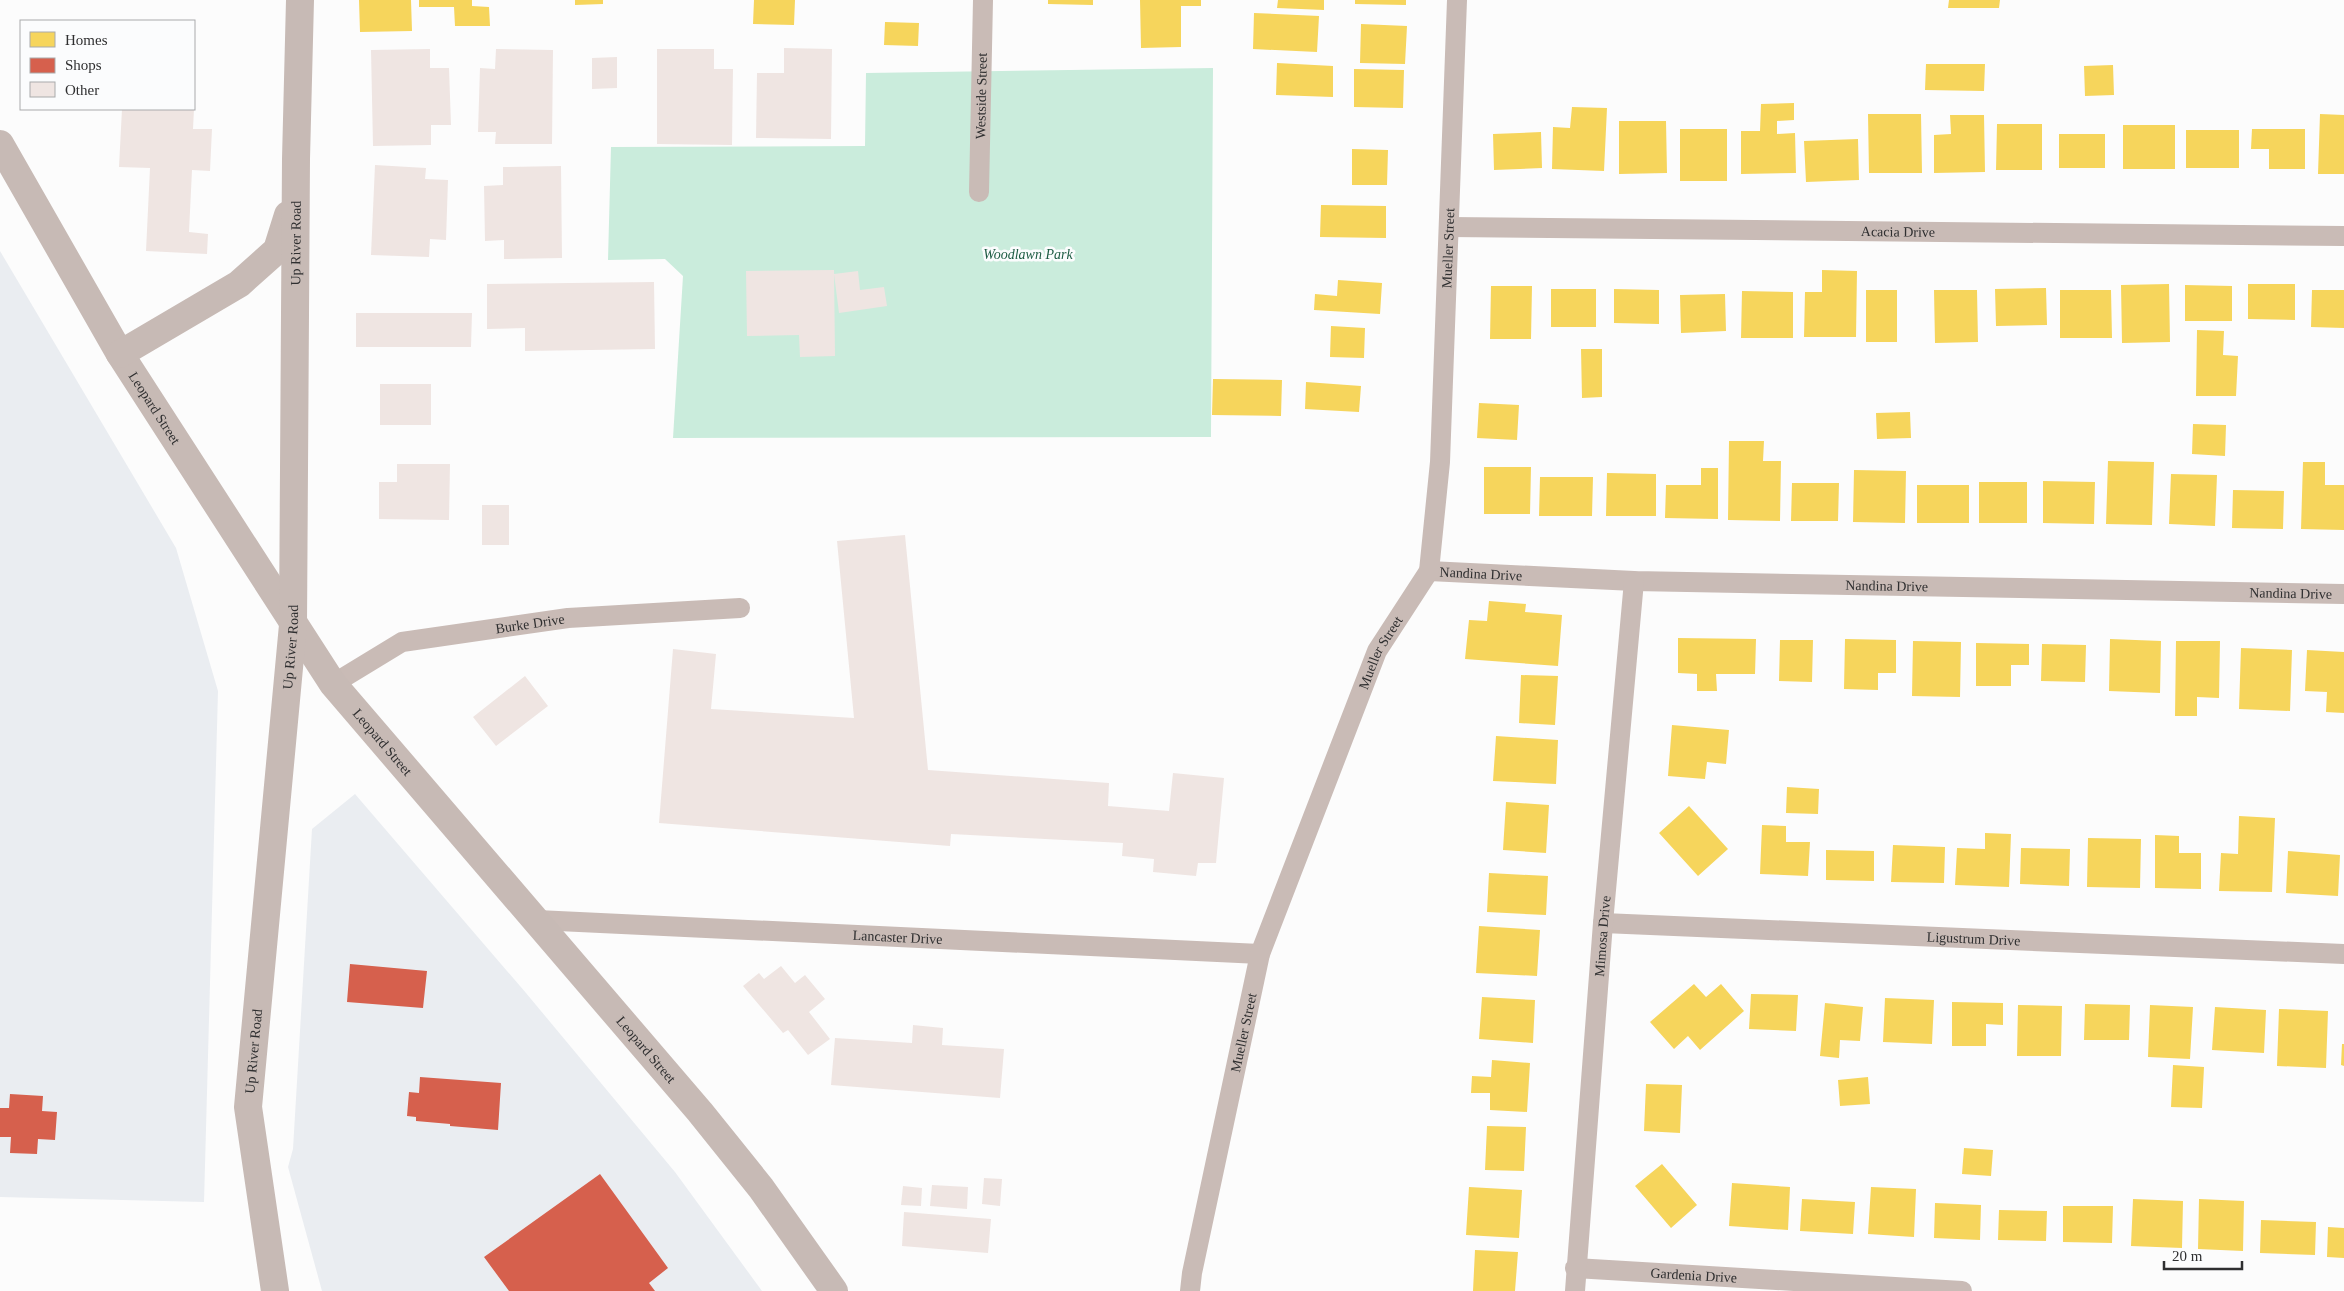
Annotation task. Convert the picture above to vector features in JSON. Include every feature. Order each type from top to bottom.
[{"type":"street","name":"Up River Road","points":[[275,1291],[248,1107],[293,625],[296,192],[300,0]]},
{"type":"street","name":"Westside Street","points":[[979,192],[982,0]]},
{"type":"street","name":"Mueller Street","points":[[1190,1291],[1260,954],[1377,651],[1429,571],[1440,462],[1457,0]]},
{"type":"street","name":"Leopard Street","points":[[0,144],[120,354],[293,625],[333,684],[537,920],[755,1180],[834,1291]]},
{"type":"street","points":[[120,354],[239,284],[277,250],[296,192]]},
{"type":"street","name":"Acacia Drive","points":[[1450,227],[2344,236]]},
{"type":"street","name":"Nandina Drive","points":[[1429,571],[1634,581],[2344,594]]},
{"type":"street","name":"Mimosa Drive","points":[[1574,1291],[1603,923],[1634,581]]},
{"type":"street","name":"Burke Drive","points":[[333,684],[402,642],[568,618],[740,608]]},
{"type":"street","name":"Lancaster Drive","points":[[537,920],[1260,954]]},
{"type":"street","name":"Ligustrum Drive","points":[[1603,923],[2344,954]]},
{"type":"street","name":"Gardenia Drive","points":[[1575,1268],[1962,1291]]},
{"type":"shaded area","points":[[0,251],[176,548],[218,691],[204,1202],[0,1197]]},
{"type":"shaded area","points":[[355,794],[526,993],[675,1172],[762,1291],[322,1291],[288,1167],[293,1149],[312,829]]},
{"type":"green space","name":"Woodlawn Park","points":[[1213,68],[1211,437],[673,438],[683,276],[665,259],[608,260],[611,147],[865,146],[866,73]]},
{"type":"building: Homes","points":[[359,0],[411,0],[412,31],[360,32]]},
{"type":"building: Homes","points":[[419,0],[472,0],[472,6],[489,7],[490,26],[455,26],[454,7],[419,7]]},
{"type":"building: Homes","points":[[575,0],[603,0],[603,4],[575,5]]},
{"type":"building: Homes","points":[[754,0],[795,0],[794,25],[753,24]]},
{"type":"building: Homes","points":[[1048,0],[1093,0],[1093,5],[1048,4]]},
{"type":"building: Homes","points":[[1140,0],[1201,0],[1201,6],[1181,6],[1181,47],[1141,48]]},
{"type":"building: Homes","points":[[1278,0],[1324,0],[1324,10],[1277,8]]},
{"type":"building: Homes","points":[[1355,0],[1406,0],[1406,5],[1355,4]]},
{"type":"building: Homes","points":[[1949,0],[2000,0],[1999,8],[1948,8]]},
{"type":"building: Homes","points":[[1254,13],[1319,16],[1317,52],[1253,49]]},
{"type":"building: Homes","points":[[885,22],[919,23],[918,46],[884,45]]},
{"type":"building: Homes","points":[[1361,24],[1407,26],[1405,64],[1360,63]]},
{"type":"building: Homes","points":[[1277,63],[1333,66],[1333,97],[1276,95]]},
{"type":"building: Homes","points":[[1926,64],[1985,64],[1984,91],[1925,90]]},
{"type":"building: Homes","points":[[2113,65],[2114,95],[2085,96],[2084,66]]},
{"type":"building: Homes","points":[[1354,69],[1404,70],[1403,108],[1354,107]]},
{"type":"building: Homes","points":[[1794,103],[1794,120],[1777,121],[1777,134],[1795,133],[1796,173],[1741,174],[1741,131],[1760,131],[1761,104]]},
{"type":"building: Homes","points":[[1572,107],[1607,108],[1604,171],[1552,169],[1553,127],[1570,128]]},
{"type":"building: Homes","points":[[1868,114],[1921,114],[1922,173],[1869,173]]},
{"type":"building: Homes","points":[[2320,114],[2344,115],[2344,174],[2318,174]]},
{"type":"building: Homes","points":[[1950,115],[1984,115],[1985,172],[1934,173],[1934,135],[1951,134]]},
{"type":"building: Homes","points":[[1619,121],[1666,121],[1667,173],[1619,174]]},
{"type":"building: Homes","points":[[1997,124],[2042,124],[2042,170],[1996,170]]},
{"type":"building: Homes","points":[[2123,125],[2175,125],[2175,169],[2123,169]]},
{"type":"building: Homes","points":[[1680,129],[1727,129],[1727,181],[1680,181]]},
{"type":"building: Homes","points":[[2252,129],[2305,129],[2305,169],[2269,169],[2269,149],[2251,149]]},
{"type":"building: Homes","points":[[2186,130],[2239,130],[2239,168],[2186,168]]},
{"type":"building: Homes","points":[[1541,132],[1542,168],[1494,170],[1493,134]]},
{"type":"building: Homes","points":[[2059,134],[2105,134],[2105,168],[2059,168]]},
{"type":"building: Homes","points":[[1858,139],[1859,180],[1806,182],[1804,141]]},
{"type":"building: Homes","points":[[1352,149],[1388,150],[1387,185],[1352,185]]},
{"type":"building: Homes","points":[[1321,205],[1386,206],[1386,238],[1320,237]]},
{"type":"building: Homes","points":[[1822,270],[1857,271],[1856,337],[1804,337],[1805,292],[1822,292]]},
{"type":"building: Homes","points":[[1338,280],[1382,283],[1380,314],[1314,310],[1315,294],[1337,296]]},
{"type":"building: Homes","points":[[2169,284],[2170,342],[2122,343],[2121,285]]},
{"type":"building: Homes","points":[[2248,284],[2295,284],[2295,320],[2248,319]]},
{"type":"building: Homes","points":[[2185,285],[2232,286],[2232,321],[2185,321]]},
{"type":"building: Homes","points":[[1491,286],[1532,286],[1531,339],[1490,339]]},
{"type":"building: Homes","points":[[2046,288],[2047,325],[1996,326],[1995,289]]},
{"type":"building: Homes","points":[[1551,289],[1596,289],[1596,327],[1551,327]]},
{"type":"building: Homes","points":[[1614,289],[1659,290],[1659,324],[1614,323]]},
{"type":"building: Homes","points":[[1866,290],[1897,290],[1897,342],[1866,342]]},
{"type":"building: Homes","points":[[1934,290],[1977,290],[1978,342],[1935,343]]},
{"type":"building: Homes","points":[[2060,290],[2111,290],[2112,338],[2060,338]]},
{"type":"building: Homes","points":[[2312,290],[2344,290],[2344,328],[2311,327]]},
{"type":"building: Homes","points":[[1742,291],[1793,292],[1793,338],[1741,338]]},
{"type":"building: Homes","points":[[1725,294],[1726,331],[1681,333],[1680,295]]},
{"type":"building: Homes","points":[[1331,326],[1365,328],[1364,358],[1330,357]]},
{"type":"building: Homes","points":[[2197,330],[2224,331],[2223,355],[2238,356],[2236,396],[2196,396]]},
{"type":"building: Homes","points":[[1581,349],[1602,349],[1602,397],[1582,398]]},
{"type":"building: Homes","points":[[1213,379],[1282,380],[1281,416],[1212,415]]},
{"type":"building: Homes","points":[[1306,382],[1361,386],[1359,412],[1305,409]]},
{"type":"building: Homes","points":[[1479,403],[1519,405],[1517,440],[1477,438]]},
{"type":"building: Homes","points":[[1910,412],[1911,438],[1877,439],[1876,413]]},
{"type":"building: Homes","points":[[2193,424],[2226,425],[2225,456],[2192,454]]},
{"type":"building: Homes","points":[[1729,441],[1764,441],[1763,461],[1781,461],[1780,521],[1728,520]]},
{"type":"building: Homes","points":[[2108,461],[2154,462],[2152,525],[2106,524]]},
{"type":"building: Homes","points":[[2303,462],[2325,462],[2325,485],[2344,485],[2344,530],[2301,529]]},
{"type":"building: Homes","points":[[1484,467],[1531,467],[1530,514],[1484,514]]},
{"type":"building: Homes","points":[[1701,468],[1718,468],[1718,519],[1665,518],[1666,485],[1701,485]]},
{"type":"building: Homes","points":[[1854,470],[1906,471],[1905,523],[1853,522]]},
{"type":"building: Homes","points":[[1607,473],[1656,474],[1656,516],[1606,516]]},
{"type":"building: Homes","points":[[2171,474],[2217,475],[2215,526],[2169,524]]},
{"type":"building: Homes","points":[[1540,477],[1593,477],[1592,516],[1539,516]]},
{"type":"building: Homes","points":[[2043,481],[2095,482],[2094,524],[2043,523]]},
{"type":"building: Homes","points":[[1979,482],[2027,482],[2027,523],[1979,523]]},
{"type":"building: Homes","points":[[1792,483],[1839,483],[1838,521],[1791,521]]},
{"type":"building: Homes","points":[[1917,485],[1969,485],[1969,523],[1917,523]]},
{"type":"building: Homes","points":[[2233,490],[2284,491],[2283,529],[2232,528]]},
{"type":"building: Homes","points":[[1489,601],[1526,604],[1525,612],[1562,615],[1558,666],[1465,659],[1469,620],[1487,621]]},
{"type":"building: Homes","points":[[1678,638],[1756,639],[1755,674],[1716,674],[1717,691],[1697,691],[1697,674],[1678,673]]},
{"type":"building: Homes","points":[[1845,639],[1896,640],[1896,673],[1878,673],[1878,690],[1844,689]]},
{"type":"building: Homes","points":[[2110,639],[2161,641],[2160,693],[2109,691]]},
{"type":"building: Homes","points":[[1780,640],[1813,640],[1812,682],[1779,681]]},
{"type":"building: Homes","points":[[1913,641],[1961,642],[1960,697],[1912,696]]},
{"type":"building: Homes","points":[[2176,641],[2220,641],[2219,698],[2197,697],[2197,716],[2175,716]]},
{"type":"building: Homes","points":[[1976,643],[2029,644],[2029,665],[2011,665],[2011,686],[1976,686]]},
{"type":"building: Homes","points":[[2042,644],[2086,645],[2085,682],[2041,681]]},
{"type":"building: Homes","points":[[2241,648],[2292,650],[2290,711],[2239,709]]},
{"type":"building: Homes","points":[[2307,650],[2344,652],[2344,713],[2326,712],[2327,692],[2305,691]]},
{"type":"building: Homes","points":[[1521,675],[1558,676],[1555,725],[1519,723]]},
{"type":"building: Homes","points":[[1672,725],[1729,730],[1726,764],[1707,762],[1705,779],[1668,776]]},
{"type":"building: Homes","points":[[1496,736],[1558,740],[1556,784],[1493,781]]},
{"type":"building: Homes","points":[[1787,787],[1819,789],[1818,814],[1786,813]]},
{"type":"building: Homes","points":[[1506,802],[1549,805],[1546,853],[1503,850]]},
{"type":"building: Homes","points":[[1689,806],[1728,849],[1698,876],[1659,833]]},
{"type":"building: Homes","points":[[2239,816],[2275,818],[2272,892],[2219,891],[2221,853],[2238,854]]},
{"type":"building: Homes","points":[[1762,825],[1786,826],[1786,842],[1810,842],[1808,876],[1760,874]]},
{"type":"building: Homes","points":[[1985,833],[2011,834],[2009,887],[1955,885],[1957,848],[1985,849]]},
{"type":"building: Homes","points":[[2155,835],[2179,836],[2179,853],[2201,853],[2201,889],[2155,888]]},
{"type":"building: Homes","points":[[2088,838],[2141,839],[2140,888],[2087,887]]},
{"type":"building: Homes","points":[[1893,845],[1945,847],[1944,883],[1891,882]]},
{"type":"building: Homes","points":[[2021,848],[2070,849],[2069,886],[2020,884]]},
{"type":"building: Homes","points":[[1826,850],[1874,851],[1874,881],[1826,880]]},
{"type":"building: Homes","points":[[2288,851],[2340,855],[2338,896],[2286,893]]},
{"type":"building: Homes","points":[[1489,873],[1548,876],[1546,915],[1487,912]]},
{"type":"building: Homes","points":[[1479,926],[1540,930],[1537,976],[1476,973]]},
{"type":"building: Homes","points":[[1694,984],[1706,997],[1721,984],[1744,1011],[1700,1050],[1688,1036],[1674,1049],[1650,1022]]},
{"type":"building: Homes","points":[[1751,994],[1798,995],[1796,1031],[1749,1029]]},
{"type":"building: Homes","points":[[1482,997],[1535,1000],[1533,1043],[1479,1039]]},
{"type":"building: Homes","points":[[1885,998],[1934,1000],[1932,1044],[1883,1042]]},
{"type":"building: Homes","points":[[1952,1002],[2003,1003],[2003,1025],[1986,1024],[1986,1046],[1952,1046]]},
{"type":"building: Homes","points":[[1825,1003],[1863,1007],[1860,1041],[1840,1040],[1839,1058],[1820,1056]]},
{"type":"building: Homes","points":[[2085,1004],[2130,1005],[2129,1040],[2084,1040]]},
{"type":"building: Homes","points":[[2018,1005],[2062,1006],[2061,1056],[2017,1056]]},
{"type":"building: Homes","points":[[2150,1005],[2193,1007],[2190,1059],[2148,1057]]},
{"type":"building: Homes","points":[[2215,1007],[2266,1010],[2264,1053],[2212,1050]]},
{"type":"building: Homes","points":[[2279,1009],[2328,1011],[2326,1068],[2277,1066]]},
{"type":"building: Homes","points":[[2342,1044],[2344,1044],[2344,1066],[2341,1065]]},
{"type":"building: Homes","points":[[1492,1060],[1530,1063],[1527,1112],[1490,1110],[1490,1093],[1471,1093],[1472,1076],[1491,1077]]},
{"type":"building: Homes","points":[[2173,1065],[2204,1067],[2202,1108],[2171,1107]]},
{"type":"building: Homes","points":[[1868,1077],[1870,1104],[1840,1106],[1838,1080]]},
{"type":"building: Homes","points":[[1646,1084],[1682,1085],[1680,1133],[1644,1131]]},
{"type":"building: Homes","points":[[1487,1126],[1526,1127],[1524,1171],[1485,1170]]},
{"type":"building: Homes","points":[[1964,1148],[1993,1150],[1991,1176],[1962,1174]]},
{"type":"building: Homes","points":[[1662,1164],[1697,1205],[1671,1228],[1635,1186]]},
{"type":"building: Homes","points":[[1732,1183],[1790,1187],[1788,1230],[1729,1226]]},
{"type":"building: Homes","points":[[1469,1187],[1522,1190],[1519,1238],[1466,1235]]},
{"type":"building: Homes","points":[[1871,1187],[1916,1189],[1914,1237],[1868,1234]]},
{"type":"building: Homes","points":[[1802,1199],[1855,1202],[1853,1234],[1800,1231]]},
{"type":"building: Homes","points":[[2133,1199],[2183,1201],[2182,1248],[2131,1246]]},
{"type":"building: Homes","points":[[2199,1199],[2244,1201],[2243,1251],[2198,1249]]},
{"type":"building: Homes","points":[[1935,1203],[1981,1205],[1980,1240],[1934,1238]]},
{"type":"building: Homes","points":[[2063,1206],[2113,1206],[2112,1243],[2063,1242]]},
{"type":"building: Homes","points":[[1999,1210],[2047,1211],[2046,1241],[1998,1240]]},
{"type":"building: Homes","points":[[2261,1220],[2316,1222],[2315,1255],[2260,1253]]},
{"type":"building: Homes","points":[[2328,1227],[2344,1228],[2344,1258],[2327,1257]]},
{"type":"building: Homes","points":[[1475,1250],[1518,1252],[1515,1291],[1473,1291]]},
{"type":"building: Shops","points":[[350,964],[427,971],[423,1008],[347,1002]]},
{"type":"building: Shops","points":[[420,1077],[501,1083],[498,1130],[416,1121],[416,1117],[407,1116],[409,1092],[419,1093]]},
{"type":"building: Shops","points":[[10,1094],[43,1096],[42,1111],[57,1112],[55,1140],[38,1139],[37,1154],[10,1153],[11,1137],[0,1137],[0,1108],[9,1108]]},
{"type":"building: Shops","points":[[600,1174],[668,1268],[649,1283],[655,1291],[509,1291],[484,1257]]},
{"type":"building: Other","points":[[784,48],[832,49],[831,139],[756,138],[757,73],[784,73]]},
{"type":"building: Other","points":[[430,49],[430,68],[449,68],[451,125],[431,125],[431,145],[373,146],[371,50]]},
{"type":"building: Other","points":[[496,49],[553,50],[552,144],[495,144],[496,132],[478,132],[480,68],[495,69]]},
{"type":"building: Other","points":[[657,49],[714,49],[714,69],[733,69],[732,145],[657,144]]},
{"type":"building: Other","points":[[617,57],[617,88],[592,89],[592,58]]},
{"type":"building: Other","points":[[122,110],[194,110],[193,129],[212,129],[210,171],[192,170],[189,232],[208,234],[207,254],[146,251],[150,168],[119,167]]},
{"type":"building: Other","points":[[375,165],[426,168],[425,179],[448,180],[446,240],[430,239],[429,257],[371,255]]},
{"type":"building: Other","points":[[561,166],[562,258],[504,259],[504,240],[485,241],[484,186],[503,185],[503,167]]},
{"type":"building: Other","points":[[834,270],[835,356],[800,357],[799,335],[747,336],[746,271]]},
{"type":"building: Other","points":[[858,271],[860,290],[884,287],[887,306],[839,313],[834,274]]},
{"type":"building: Other","points":[[654,282],[655,349],[525,351],[525,328],[487,329],[487,284]]},
{"type":"building: Other","points":[[356,313],[472,313],[471,347],[356,347]]},
{"type":"building: Other","points":[[380,384],[431,384],[431,425],[380,425]]},
{"type":"building: Other","points":[[397,464],[450,464],[449,520],[379,519],[379,482],[397,482]]},
{"type":"building: Other","points":[[482,505],[509,505],[509,545],[482,545]]},
{"type":"building: Other","points":[[905,535],[928,770],[1109,783],[1108,806],[1169,811],[1173,773],[1224,778],[1216,863],[1198,863],[1196,876],[1153,872],[1154,859],[1122,856],[1123,843],[951,834],[950,846],[659,823],[673,649],[716,654],[711,709],[854,718],[837,541]]},
{"type":"building: Other","points":[[525,676],[548,706],[496,746],[473,717]]},
{"type":"building: Other","points":[[781,966],[795,983],[805,975],[825,999],[809,1012],[830,1039],[808,1055],[788,1030],[783,1033],[743,986],[759,973],[764,979]]},
{"type":"building: Other","points":[[913,1025],[943,1028],[942,1045],[1004,1049],[1000,1098],[831,1085],[835,1038],[912,1043]]},
{"type":"building: Other","points":[[984,1178],[1002,1179],[1000,1206],[982,1204]]},
{"type":"building: Other","points":[[932,1185],[968,1187],[967,1209],[930,1206]]},
{"type":"building: Other","points":[[903,1186],[922,1188],[921,1206],[901,1205]]},
{"type":"building: Other","points":[[904,1212],[991,1219],[988,1253],[902,1246]]}]
